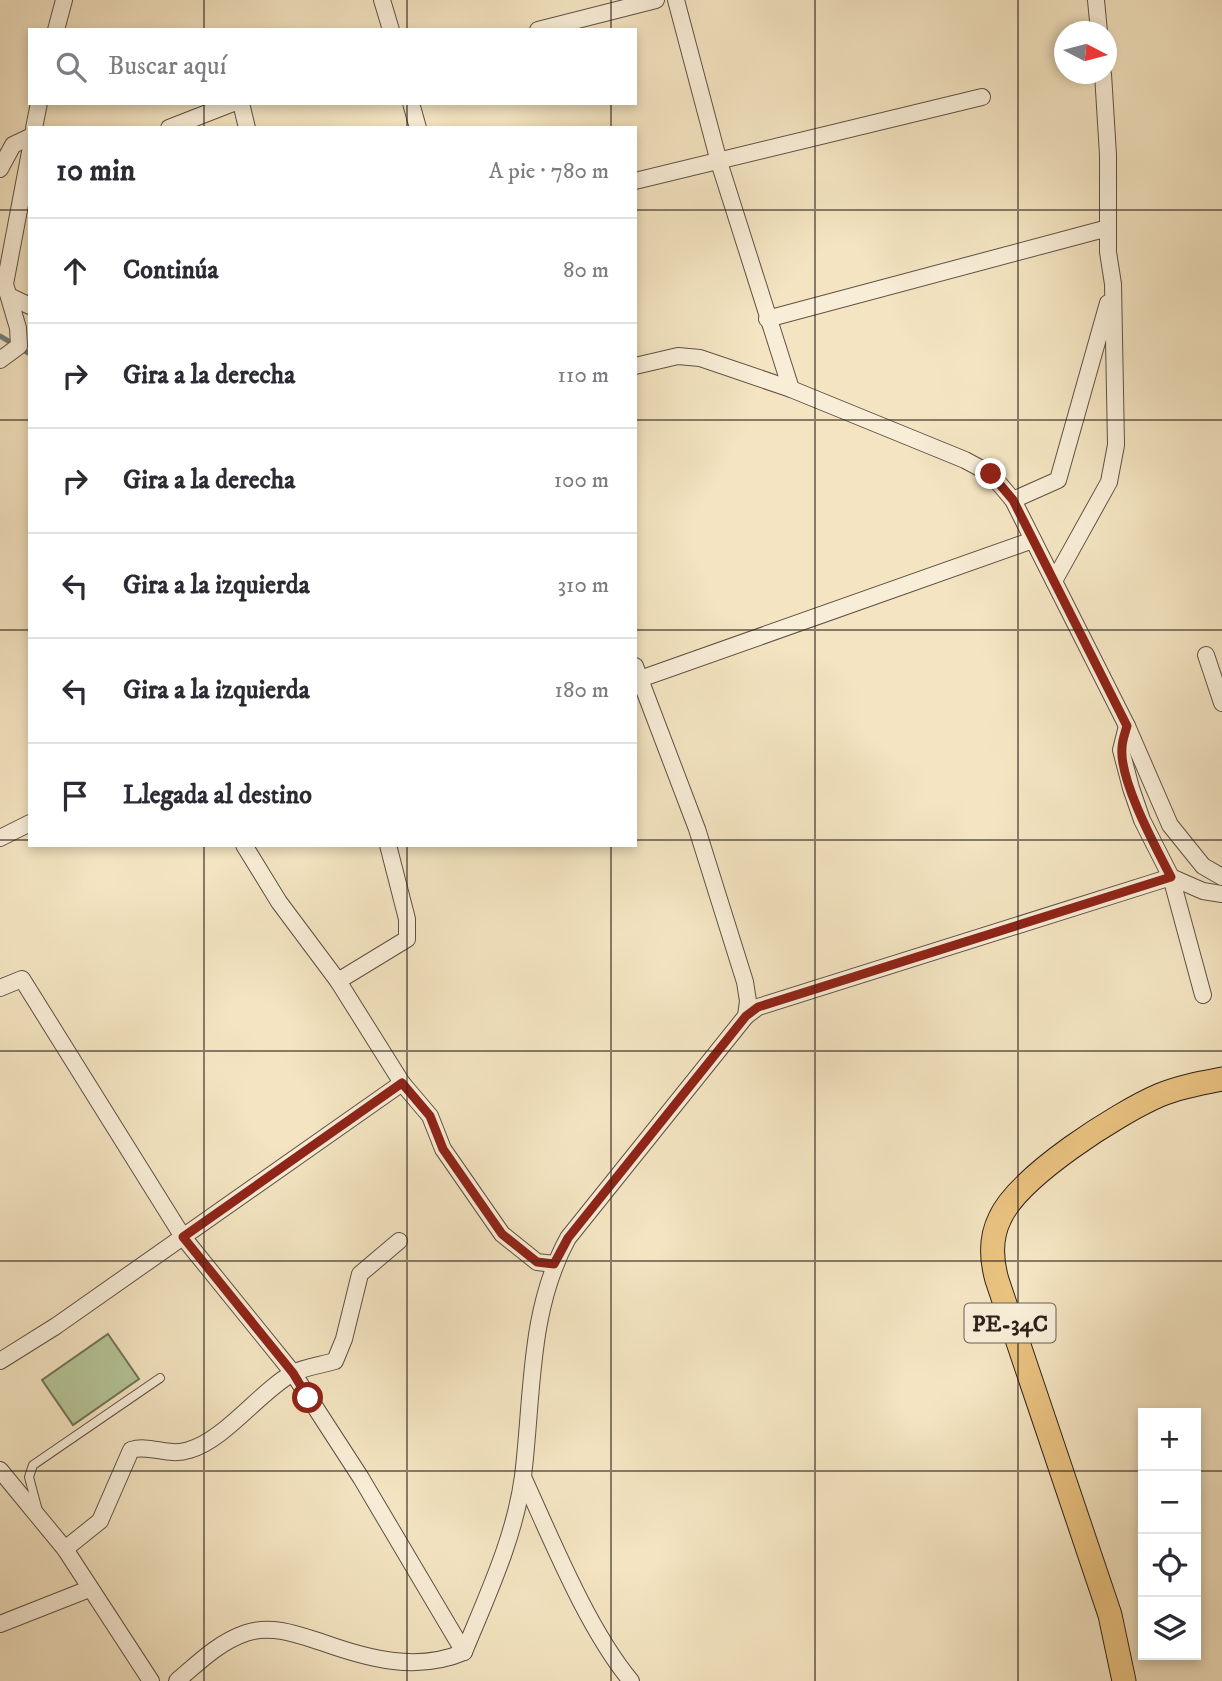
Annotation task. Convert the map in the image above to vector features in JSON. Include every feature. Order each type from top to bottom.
[{"type":"main road","name":"PE-34C","points":[[1124,1681],[1110,1615],[992,1265],[994,1237],[1000,1217],[1016,1195],[1037,1175],[1095,1133],[1161,1094],[1222,1079]]},
{"type":"street","points":[[57,28],[64,0]]},
{"type":"street","points":[[383,0],[390,28]]},
{"type":"street","points":[[546,28],[656,0]]},
{"type":"street","points":[[676,0],[719,162],[791,390]]},
{"type":"street","points":[[1096,0],[1098,21]]},
{"type":"street","points":[[1054,581],[1109,482],[1116,445],[1113,284],[1108,228],[1109,168],[1103,84]]},
{"type":"street","points":[[637,181],[982,97]]},
{"type":"street","points":[[34,126],[39,105]]},
{"type":"street","points":[[174,126],[228,105]]},
{"type":"street","points":[[242,105],[247,126]]},
{"type":"street","points":[[412,105],[417,126]]},
{"type":"street","points":[[0,169],[13,145],[28,138]]},
{"type":"street","points":[[0,360],[19,346],[18,328],[5,284],[27,182]]},
{"type":"street","points":[[767,319],[1108,228]]},
{"type":"street","points":[[1013,500],[1058,480],[1113,284]]},
{"type":"street","points":[[9,296],[28,305]]},
{"type":"street","points":[[637,366],[678,356],[700,358],[791,390],[965,460],[991,474],[1013,500],[1034,540],[1127,726],[1170,825],[1203,866],[1222,877]]},
{"type":"street","points":[[746,1016],[748,1001],[745,982],[709,867],[638,672],[1034,540]]},
{"type":"street","points":[[1206,655],[1222,703]]},
{"type":"street","points":[[1127,726],[1121,750],[1131,788],[1142,820],[1171,877],[1203,995]]},
{"type":"street","points":[[0,838],[28,824]]},
{"type":"street","points":[[245,847],[279,902],[338,981],[402,1083],[430,1116],[443,1149],[502,1234],[537,1262],[554,1264]]},
{"type":"street","points":[[338,981],[407,939],[407,919],[389,847]]},
{"type":"street","points":[[464,1652],[500,1560],[523,1477],[530,1376],[540,1316],[554,1264],[568,1238],[746,1016],[758,1007],[1171,877],[1203,891],[1222,894]]},
{"type":"street","points":[[0,988],[22,979],[183,1237],[293,1373],[360,1478],[464,1652]]},
{"type":"street","points":[[0,1361],[57,1326],[402,1083]]},
{"type":"street","points":[[65,1549],[100,1521],[131,1450],[143,1446],[165,1453],[190,1450],[221,1430],[293,1373],[335,1361],[360,1273],[399,1241]]},
{"type":"street","points":[[0,1472],[65,1549],[151,1681]]},
{"type":"street","points":[[523,1477],[566,1570],[619,1667],[631,1681]]},
{"type":"street","points":[[0,1624],[89,1589]]},
{"type":"street","points":[[177,1681],[221,1645],[246,1633],[266,1628],[367,1656],[406,1663],[430,1662],[464,1652]]},
{"type":"lane","points":[[42,1524],[29,1477],[33,1465],[160,1378]]},
{"type":"green space","points":[[108,1334],[139,1379],[73,1425],[42,1380]]},
{"type":"waterway","points":[[0,336],[28,353]]},
{"type":"route","points":[[308,1398],[293,1373],[183,1237],[402,1083],[430,1116],[443,1149],[464,1183],[502,1234],[537,1262],[554,1264],[568,1238],[746,1016],[758,1007],[1171,877],[1142,820],[1131,788],[1121,750],[1127,726],[1013,500],[991,474]]}]
